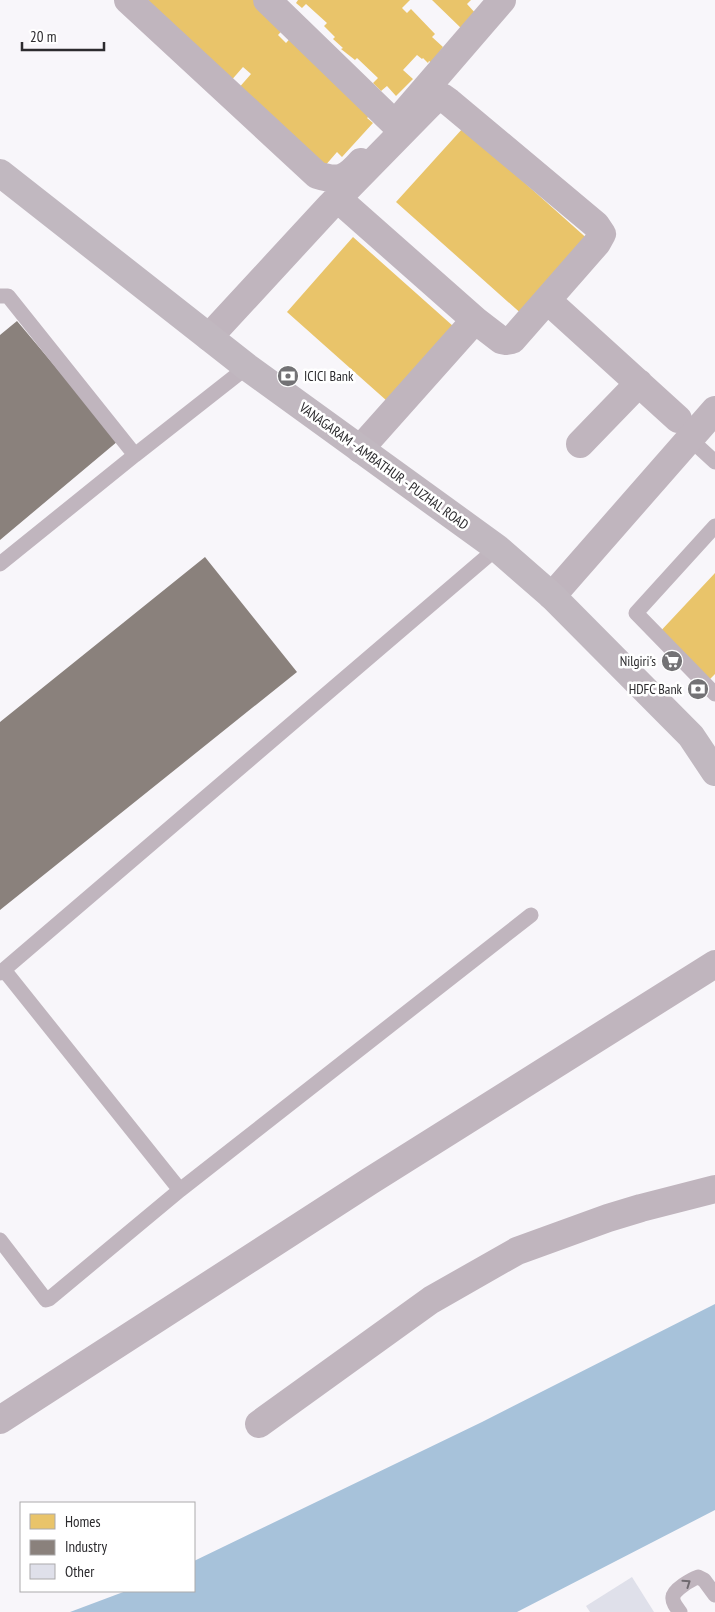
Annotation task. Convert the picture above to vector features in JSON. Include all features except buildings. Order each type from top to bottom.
[{"type":"main road","name":"VANAGARAM - AMBATHUR - PUZHAL ROAD","points":[[0,173],[247,367],[497,548],[552,596],[691,736],[715,772]]},
{"type":"street","points":[[128,0],[316,175],[328,179],[345,178],[352,172],[502,0]]},
{"type":"street","points":[[266,0],[395,124]]},
{"type":"street","points":[[209,337],[338,199],[436,98],[442,97],[449,102],[601,230],[602,234],[597,243],[512,340],[506,341],[501,340],[475,320],[338,199]]},
{"type":"street","points":[[547,300],[639,383],[684,429]]},
{"type":"street","points":[[360,449],[475,320]]},
{"type":"street","points":[[580,444],[639,383]]},
{"type":"street","points":[[552,596],[684,429],[715,410]]},
{"type":"street","points":[[0,1420],[378,1176],[715,964]]},
{"type":"street","points":[[259,1424],[431,1300],[517,1251],[625,1213],[715,1189]]},
{"type":"lane","points":[[0,296],[8,296],[135,454]]},
{"type":"lane","points":[[0,564],[135,454],[247,367]]},
{"type":"lane","points":[[684,429],[715,462]]},
{"type":"lane","points":[[715,526],[636,613],[715,694]]},
{"type":"lane","points":[[180,1190],[2,972],[497,548]]},
{"type":"lane","points":[[0,1240],[46,1300],[49,1299],[180,1190],[531,915]]},
{"type":"lane","points":[[680,1612],[672,1595],[694,1578],[698,1577],[704,1580],[715,1595]]},
{"type":"water","points":[[715,1304],[715,1510],[517,1612],[70,1612],[123,1592],[195,1592],[195,1561],[482,1422]]},
{"type":"place","name":"ICICI Bank","points":[[288,376]]},
{"type":"place","name":"Nilgiri's","points":[[672,661]]},
{"type":"place","name":"HDFC Bank","points":[[698,689]]}]
